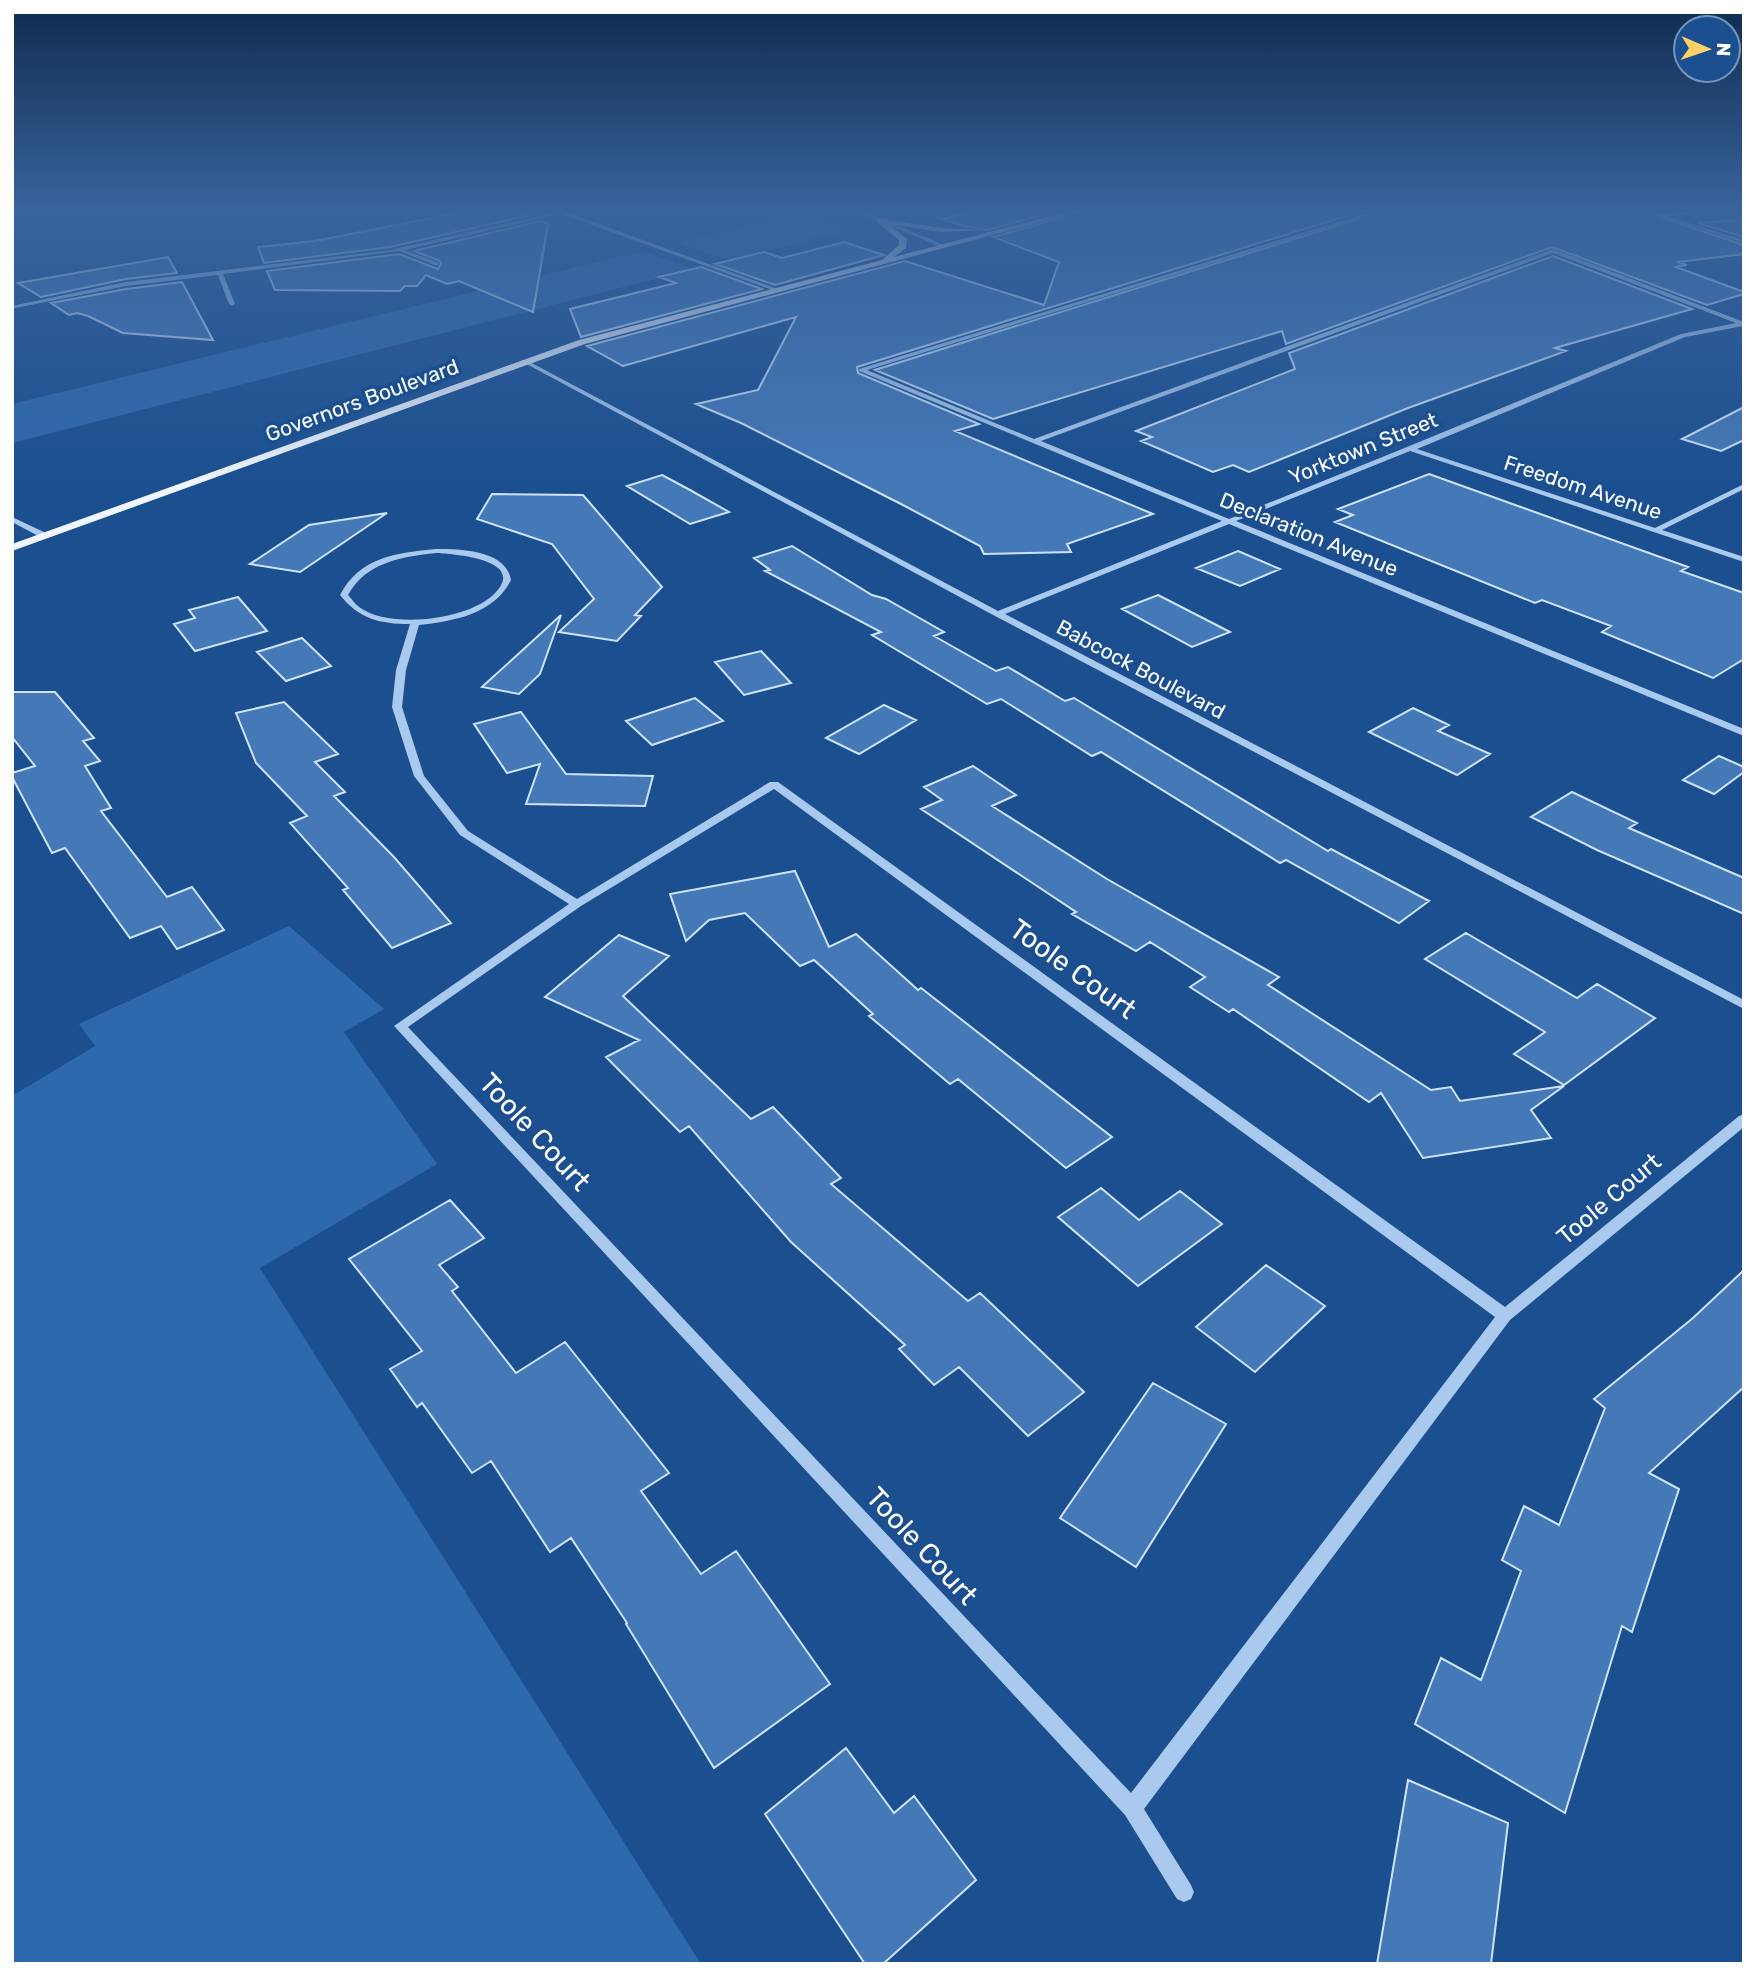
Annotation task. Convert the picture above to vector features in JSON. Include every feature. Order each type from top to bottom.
[{"type":"main road","name":"Governors Boulevard","points":[[12,548],[524,361],[582,342],[748,299]]},
{"type":"street","points":[[15,306],[49,299]]},
{"type":"street","points":[[230,299],[232,304]]},
{"type":"street","name":"Declaration Avenue","points":[[1093,299],[861,370],[1744,733]]},
{"type":"street","points":[[1035,441],[1422,299]]},
{"type":"street","points":[[1678,299],[1743,324]]},
{"type":"street","name":"Yorktown Street","points":[[998,614],[1410,449],[1683,335],[1743,324]]},
{"type":"street","name":"Babcock Boulevard","points":[[524,361],[998,614],[1744,1005]]},
{"type":"street","name":"Freedom Avenue","points":[[1410,449],[1744,560]]},
{"type":"street","points":[[1657,530],[1744,486]]},
{"type":"street","points":[[12,519],[45,536]]},
{"type":"street","points":[[436,551],[480,555],[496,562],[505,571],[507,581],[501,593],[487,604],[442,619],[415,622],[387,621],[364,615],[349,606],[344,595],[349,582],[363,570],[383,561],[436,551]]},
{"type":"street","points":[[415,622],[401,670],[397,707],[419,776],[464,833],[577,904]]},
{"type":"street","name":"Toole Court","points":[[1505,1316],[774,783],[577,904],[400,1026],[1132,1808],[1505,1316],[1744,1119]]},
{"type":"street","points":[[1132,1808],[1184,1892]]},
{"type":"shaded area","points":[[444,299],[576,299],[12,443],[12,404]]},
{"type":"shaded area","points":[[289,926],[384,1009],[344,1032],[437,1164],[260,1268],[701,1964],[12,1964],[12,1096],[95,1046],[79,1024]]},
{"type":"building","points":[[71,299],[191,299],[213,340],[123,333],[88,316],[77,313],[69,315],[51,303]]},
{"type":"building","points":[[502,299],[535,299],[533,312]]},
{"type":"building","points":[[610,299],[723,299],[581,337],[570,309]]},
{"type":"building","points":[[762,299],[1026,299],[1044,305],[1046,299],[1077,299],[857,367],[858,373],[979,424],[955,431],[1153,514],[1067,544],[1071,552],[984,554],[980,546],[901,504],[741,423],[696,404],[758,390],[796,317],[623,366],[587,346]]},
{"type":"building","points":[[1102,299],[1409,299],[1286,344],[1282,331],[993,419],[875,370]]},
{"type":"building","points":[[1435,299],[1666,299],[1692,309],[1555,348],[1566,351],[1408,408],[1249,472],[1233,465],[1213,472],[1141,441],[1152,437],[1136,431],[1295,369],[1289,353]]},
{"type":"building","points":[[1692,299],[1726,299],[1707,305]]},
{"type":"building","points":[[1744,407],[1744,440],[1721,451],[1682,439]]},
{"type":"building","points":[[1429,474],[1688,567],[1681,571],[1744,593],[1744,659],[1713,678],[1602,632],[1611,626],[1542,600],[1535,603],[1335,522],[1353,515],[1338,509]]},
{"type":"building","points":[[662,475],[729,512],[690,524],[627,486]]},
{"type":"building","points":[[492,494],[583,495],[662,587],[635,615],[641,616],[617,641],[559,632],[594,599],[552,544],[477,519]]},
{"type":"building","points":[[387,513],[300,572],[250,564],[309,525]]},
{"type":"building","points":[[792,546],[872,595],[886,599],[944,632],[934,636],[996,671],[1008,667],[1065,701],[1074,698],[1328,851],[1331,849],[1429,901],[1399,923],[1286,860],[1280,863],[1101,752],[1092,756],[1001,699],[987,704],[872,635],[881,632],[765,571],[770,570],[754,558]]},
{"type":"building","points":[[1238,551],[1280,569],[1240,586],[1196,568]]},
{"type":"building","points":[[1158,595],[1230,632],[1192,647],[1122,609]]},
{"type":"building","points":[[238,597],[267,631],[195,651],[174,624],[195,618],[189,610]]},
{"type":"building","points":[[561,615],[540,674],[519,694],[482,687]]},
{"type":"building","points":[[302,638],[331,666],[286,681],[257,652]]},
{"type":"building","points":[[761,651],[791,683],[744,695],[715,662]]},
{"type":"building","points":[[12,692],[55,692],[94,738],[83,741],[100,761],[85,766],[111,808],[101,811],[167,897],[192,887],[224,930],[177,949],[161,926],[130,938],[65,848],[52,853],[12,777],[12,773],[35,766],[12,737]]},
{"type":"building","points":[[695,698],[723,721],[652,745],[626,721]]},
{"type":"building","points":[[284,702],[338,754],[315,762],[345,792],[334,796],[394,857],[451,923],[392,948],[343,890],[348,888],[290,823],[307,816],[256,763],[236,713]]},
{"type":"building","points":[[884,705],[916,720],[859,754],[826,738]]},
{"type":"building","points":[[1413,708],[1449,725],[1438,731],[1490,754],[1457,775],[1369,732]]},
{"type":"building","points":[[521,712],[566,774],[653,776],[645,806],[526,804],[540,764],[507,773],[474,724]]},
{"type":"building","points":[[1719,756],[1744,767],[1744,772],[1714,794],[1683,780]]},
{"type":"building","points":[[973,766],[1016,795],[992,806],[1107,879],[1279,977],[1268,985],[1431,1090],[1451,1087],[1460,1101],[1564,1086],[1531,1110],[1551,1138],[1423,1158],[1381,1093],[1369,1102],[1233,1009],[1229,1012],[1190,987],[1205,977],[1150,942],[1136,951],[1072,914],[1076,912],[921,809],[942,800],[924,787]]},
{"type":"building","points":[[1572,792],[1637,823],[1629,828],[1744,878],[1744,914],[1597,850],[1531,817]]},
{"type":"building","points":[[795,871],[829,947],[856,934],[918,990],[921,988],[1112,1137],[1066,1168],[958,1079],[950,1084],[869,1016],[873,1014],[814,960],[800,966],[745,913],[709,920],[686,941],[670,894]]},
{"type":"building","points":[[1466,933],[1577,998],[1597,984],[1655,1018],[1564,1085],[1514,1054],[1545,1032],[1425,959]]},
{"type":"building","points":[[619,935],[669,956],[623,996],[751,1119],[773,1107],[841,1178],[831,1184],[968,1301],[980,1293],[1084,1392],[1028,1436],[959,1367],[934,1385],[899,1349],[905,1345],[791,1242],[689,1126],[680,1132],[606,1057],[639,1040],[545,997]]},
{"type":"building","points":[[1101,1188],[1139,1220],[1180,1191],[1222,1224],[1138,1286],[1058,1217]]},
{"type":"building","points":[[450,1200],[484,1238],[439,1265],[458,1287],[452,1291],[516,1373],[565,1342],[669,1473],[641,1491],[701,1574],[736,1551],[830,1684],[714,1768],[627,1623],[571,1538],[550,1552],[491,1461],[472,1473],[422,1403],[417,1407],[390,1369],[422,1351],[349,1259]]},
{"type":"building","points":[[1266,1265],[1325,1306],[1255,1372],[1196,1327]]},
{"type":"building","points":[[1744,1270],[1744,1387],[1649,1473],[1679,1489],[1632,1632],[1622,1626],[1565,1813],[1415,1724],[1441,1658],[1481,1680],[1521,1571],[1502,1560],[1524,1506],[1559,1525],[1605,1408],[1594,1399],[1693,1318]]},
{"type":"building","points":[[1153,1383],[1226,1424],[1136,1567],[1060,1518]]},
{"type":"building","points":[[846,1748],[894,1813],[914,1796],[976,1880],[883,1964],[865,1964],[765,1814]]},
{"type":"building","points":[[1408,1780],[1508,1823],[1491,1964],[1377,1964]]}]
